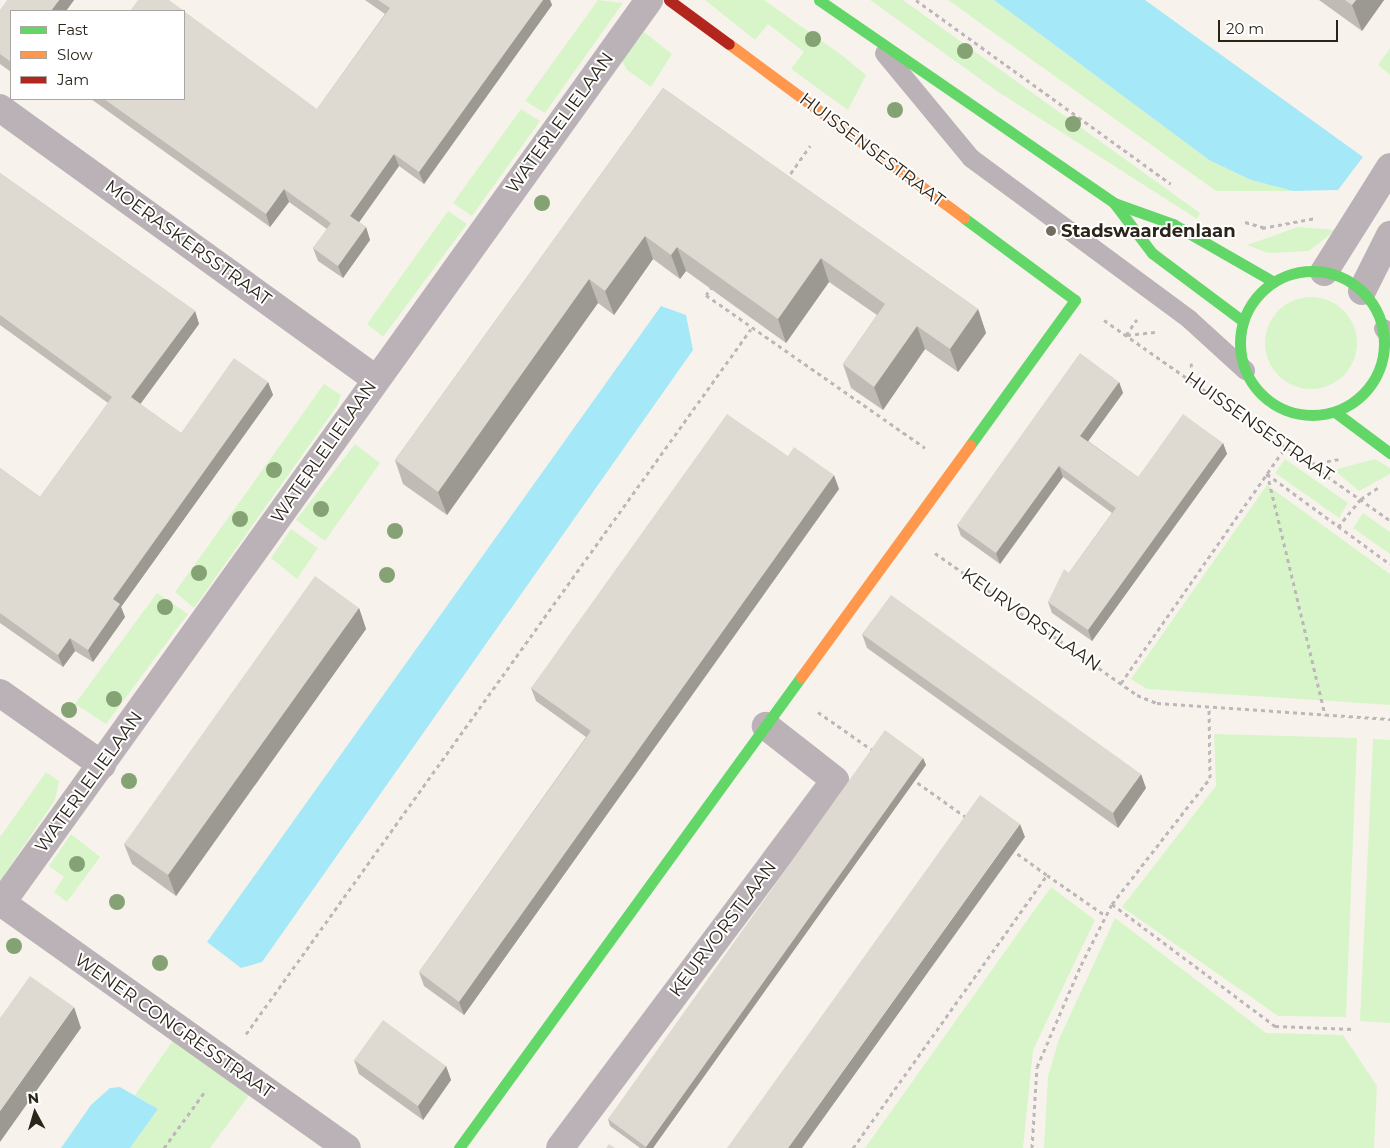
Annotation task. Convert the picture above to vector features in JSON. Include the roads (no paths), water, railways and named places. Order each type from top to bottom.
[{"type":"street","name":"WATERLELIELAAN","points":[[1,904],[649,0]]},
{"type":"street","name":"HUISSENSESTRAAT","points":[[669,0],[1075,300],[955,468],[766,726]]},
{"type":"street","points":[[819,0],[870,37],[1114,203],[1173,224],[1274,282]]},
{"type":"street","name":"MOERASKERSSTRAAT","points":[[0,108],[376,379]]},
{"type":"street","points":[[1324,272],[1390,167]]},
{"type":"street","points":[[1114,203],[1152,253],[1244,321]]},
{"type":"street","points":[[1362,291],[1390,235]]},
{"type":"street","points":[[1298,272],[1324,272],[1345,278],[1362,291],[1386,333],[1380,370],[1364,393],[1335,412],[1313,416],[1278,406],[1256,389],[1245,370],[1240,345],[1244,321],[1255,298],[1274,282],[1298,272]]},
{"type":"street","points":[[1380,370],[1386,382]]},
{"type":"street","points":[[1335,412],[1390,453]]},
{"type":"street","points":[[0,693],[102,765]]},
{"type":"street","points":[[459,1148],[766,726]]},
{"type":"street","name":"KEURVORSTLAAN","points":[[560,1148],[835,780],[766,726]]},
{"type":"street","name":"WENER CONGRESSTRAAT","points":[[1,904],[346,1148]]},
{"type":"lane","points":[[870,37],[971,158],[1189,319],[1245,370]]},
{"type":"water","points":[[994,0],[1145,0],[1363,157],[1338,190],[1293,191],[1251,180],[1209,160]]},
{"type":"water","points":[[661,306],[686,315],[693,350],[262,962],[241,968],[207,942]]},
{"type":"water","points":[[120,1087],[158,1109],[130,1148],[61,1148],[91,1105],[110,1088]]},
{"type":"place","name":"Stadswaardenlaan","points":[[1051,231]]}]
